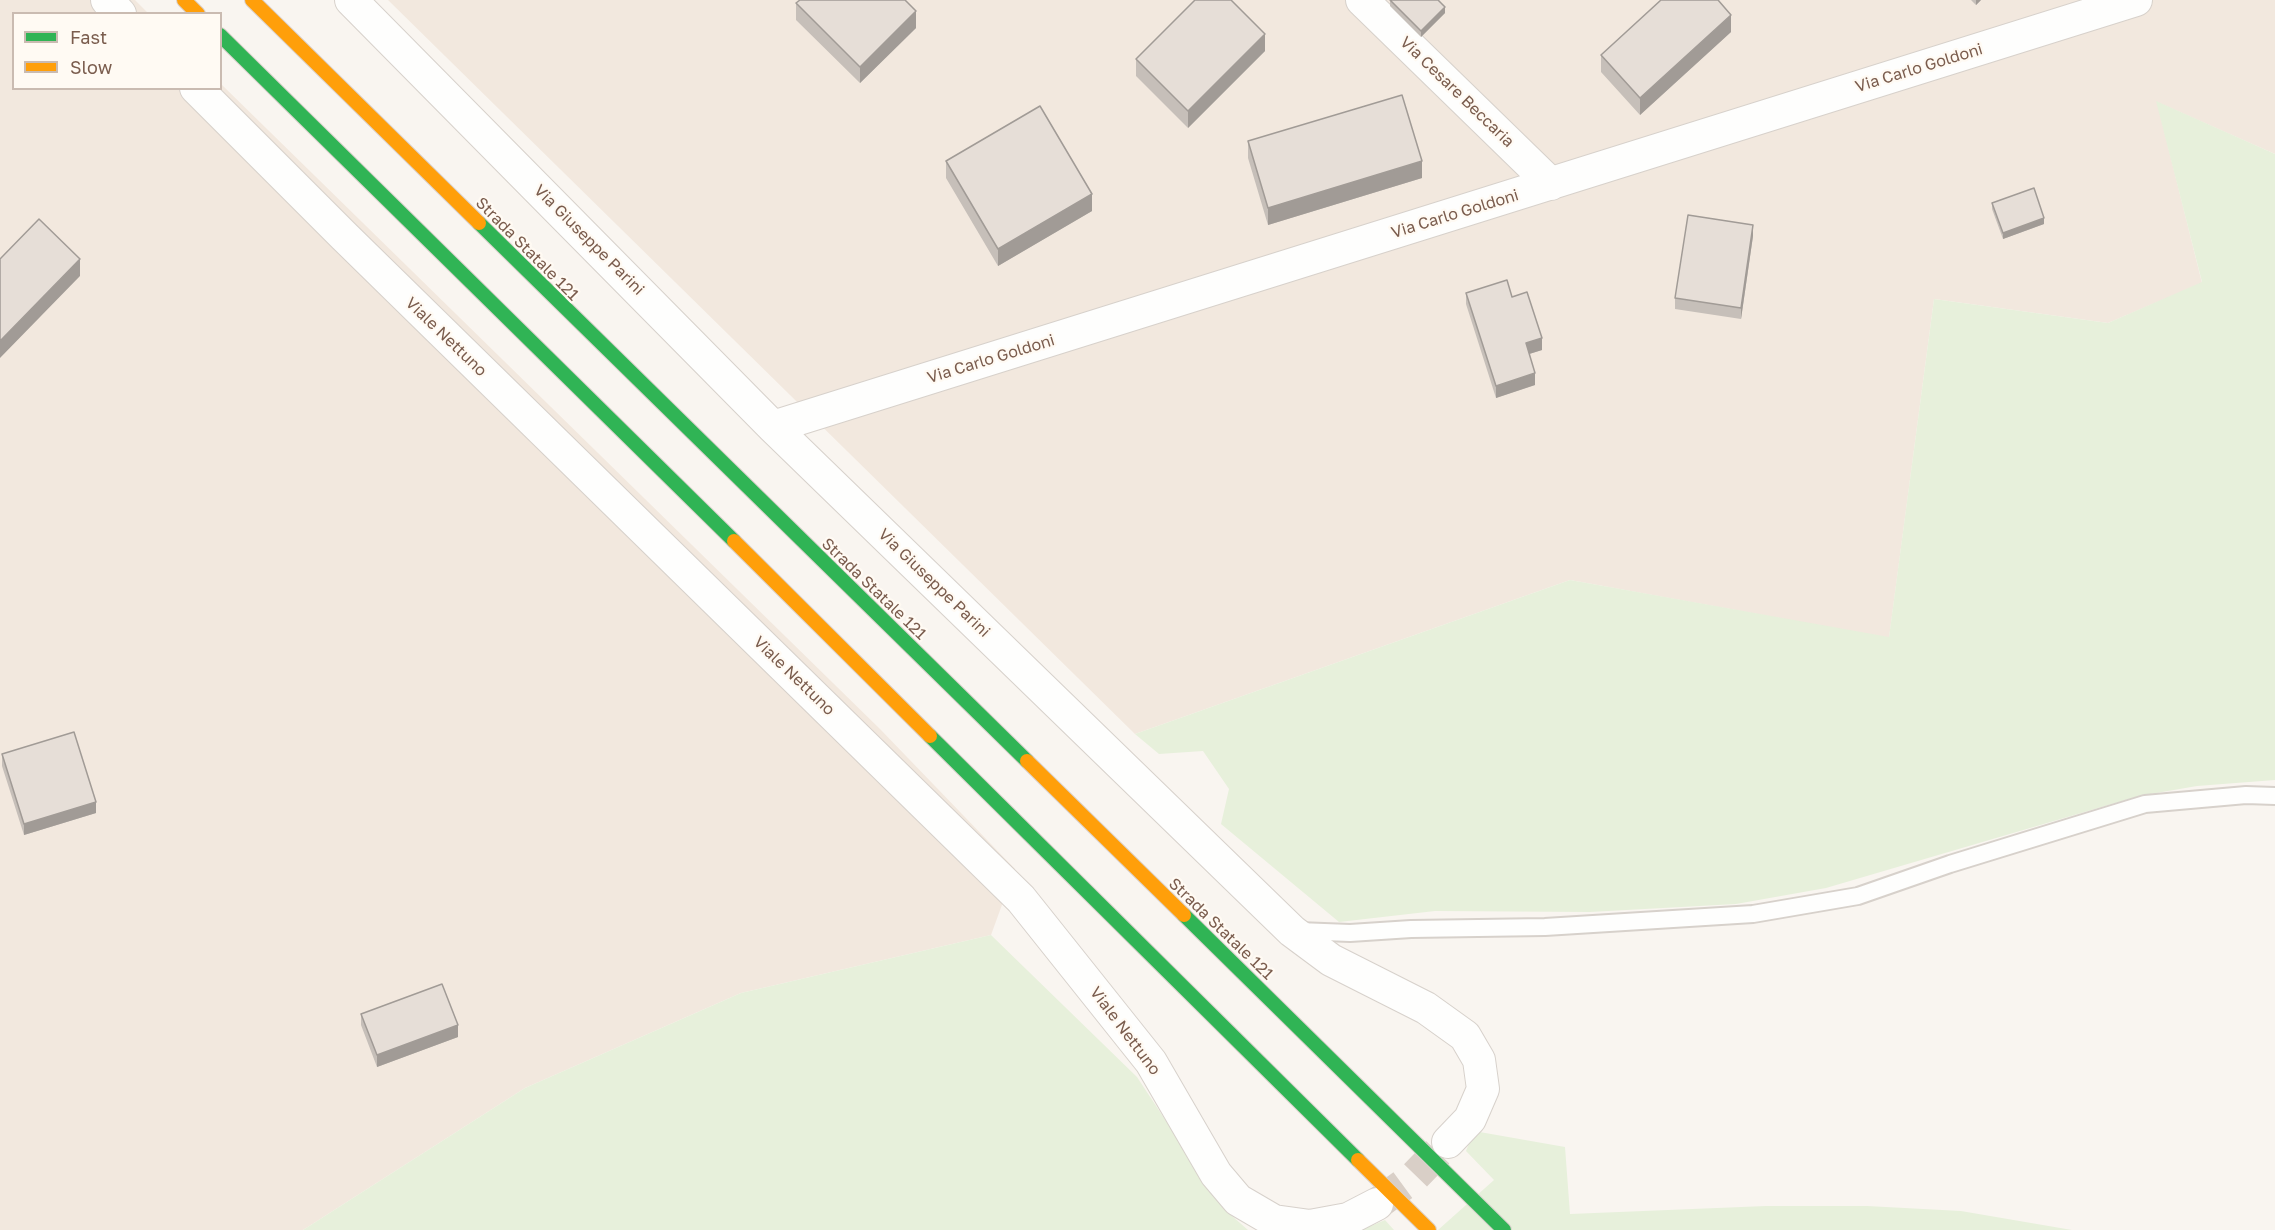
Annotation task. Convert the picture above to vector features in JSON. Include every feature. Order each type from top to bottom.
[{"type":"main road","points":[[184,0],[196,12]]},
{"type":"main road","name":"Strada Statale 121","points":[[252,0],[1504,1230]]},
{"type":"main road","points":[[222,37],[493,301],[1429,1230]]},
{"type":"street","points":[[107,0],[118,12]]},
{"type":"street","name":"Via Giuseppe Parini","points":[[351,0],[773,427],[1292,931],[1331,960],[1426,1008],[1465,1036],[1479,1060],[1483,1089],[1470,1119],[1448,1142]]},
{"type":"street","name":"Via Cesare Beccaria","points":[[1362,0],[1551,184]]},
{"type":"street","name":"Via Carlo Goldoni","points":[[773,427],[2136,0]]},
{"type":"street","name":"Viale Nettuno","points":[[198,90],[1021,899],[1151,1062],[1216,1174],[1238,1200],[1274,1221],[1310,1226],[1348,1218],[1377,1204]]},
{"type":"lane","points":[[1292,931],[1350,933],[1411,929],[1545,927],[1754,914],[1858,896],[1950,864],[2145,804],[2246,795],[2275,796]]},
{"type":"shaded area","points":[[0,0],[135,0],[147,12],[12,12],[12,90],[222,90],[222,85],[880,729],[1015,869],[991,935],[741,993],[525,1088],[303,1230],[0,1230]]},
{"type":"shaded area","points":[[388,0],[2275,0],[2275,154],[2157,102],[2202,283],[2108,323],[1934,299],[1889,638],[1570,580],[1135,734]]},
{"type":"green space","points":[[2156,101],[2275,154],[2275,780],[2197,786],[2139,796],[1826,888],[1736,904],[1590,912],[1435,911],[1339,922],[1221,824],[1229,789],[1203,751],[1159,754],[1135,734],[1570,580],[1889,637],[1934,299],[2108,323],[2202,282]]},
{"type":"green space","points":[[991,935],[1137,1077],[1224,1209],[1248,1230],[303,1230],[525,1088],[741,993]]},
{"type":"green space","points":[[1474,1131],[1565,1147],[1570,1214],[1766,1206],[1867,1206],[1961,1211],[2072,1230],[1438,1230],[1494,1180],[1466,1151]]},
{"type":"green space","points":[[1385,1220],[1394,1230],[1361,1230]]},
{"type":"building","points":[[800,0],[905,0],[916,11],[860,67],[796,3]]},
{"type":"building","points":[[1195,0],[1231,0],[1265,34],[1188,111],[1136,59]]},
{"type":"building","points":[[1390,0],[1438,0],[1445,7],[1421,31]]},
{"type":"building","points":[[1661,0],[1718,0],[1731,15],[1640,98],[1601,55]]},
{"type":"building","points":[[1402,95],[1422,161],[1268,208],[1248,141]]},
{"type":"building","points":[[1040,106],[1092,194],[998,249],[946,161]]},
{"type":"building","points":[[2034,188],[2044,218],[2003,233],[1992,203]]},
{"type":"building","points":[[1688,215],[1753,225],[1741,308],[1675,298]]},
{"type":"building","points":[[39,219],[80,259],[0,341],[0,259]]},
{"type":"building","points":[[1507,280],[1512,297],[1527,292],[1542,338],[1526,343],[1535,373],[1496,386],[1466,293]]},
{"type":"building","points":[[74,732],[96,802],[24,824],[2,754]]},
{"type":"building","points":[[442,984],[458,1025],[377,1055],[361,1014]]},
{"type":"tunnel","points":[[1377,1204],[1414,1177],[1448,1142]]},
{"type":"traffic: fast","points":[[222,37],[734,541]]},
{"type":"traffic: fast","points":[[479,223],[1027,761]]},
{"type":"traffic: fast","points":[[930,736],[1358,1160]]},
{"type":"traffic: fast","points":[[1184,915],[1504,1230]]},
{"type":"traffic: slow","points":[[184,0],[196,12]]},
{"type":"traffic: slow","points":[[252,0],[479,223]]},
{"type":"traffic: slow","points":[[734,541],[930,736]]},
{"type":"traffic: slow","points":[[1027,761],[1184,915]]},
{"type":"traffic: slow","points":[[1358,1160],[1429,1230]]}]
